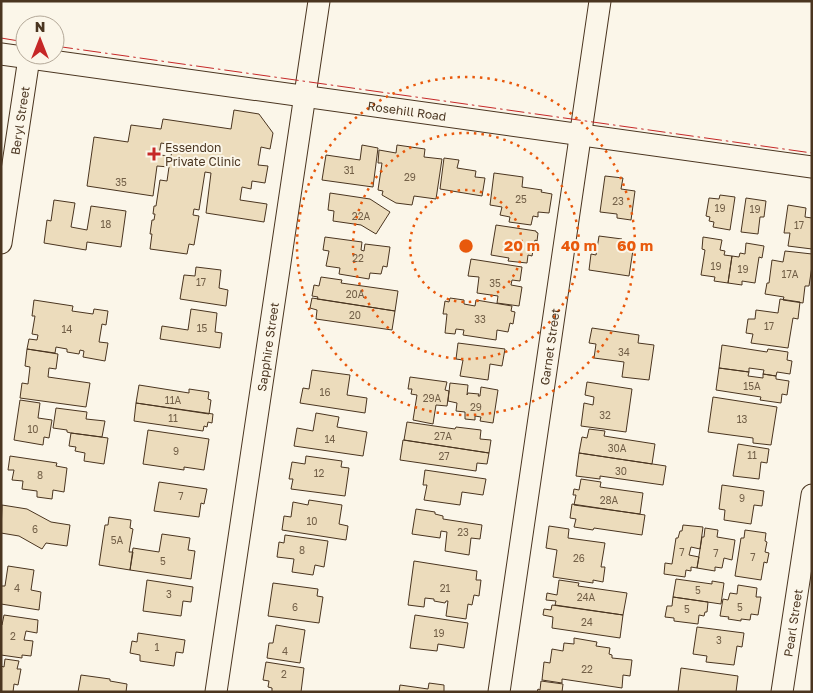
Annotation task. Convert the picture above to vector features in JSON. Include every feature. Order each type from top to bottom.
[{"type":"street","name":"Sapphire Street","points":[[216,692],[319,1]]},
{"type":"street","name":"Garnet Street","points":[[499,692],[600,1]]},
{"type":"street","name":"Rosehill Road","points":[[1,54],[15,56]]},
{"type":"street","name":"Rosehill Road","points":[[65,63],[812,167]]},
{"type":"street","name":"Beryl Street","points":[[1,243],[28,65]]},
{"type":"street","name":"Pearl Street","points":[[782,692],[812,495]]},
{"type":"building","points":[[234,110],[259,114],[273,133],[270,149],[261,147],[258,165],[268,166],[265,183],[252,181],[251,189],[242,187],[240,200],[267,204],[264,222],[206,213],[211,173],[205,172],[199,210],[194,209],[193,215],[199,216],[194,245],[189,244],[187,254],[150,249],[152,220],[154,220],[155,214],[153,214],[154,206],[156,206],[160,180],[167,181],[169,167],[157,166],[153,196],[87,186],[94,137],[128,142],[131,125],[161,129],[163,119],[231,129]],"holes":[[[161,143],[173,145],[171,156],[159,155]]]},
{"type":"building","points":[[362,145],[378,148],[373,187],[322,180],[326,155],[360,160]]},
{"type":"building","points":[[397,145],[425,149],[424,157],[442,159],[436,199],[414,196],[412,205],[396,203],[382,195],[383,191],[378,190],[382,163],[378,163],[379,150],[396,153]]},
{"type":"building","points":[[444,158],[459,160],[457,168],[476,171],[475,177],[485,178],[482,196],[440,189]]},
{"type":"building","points":[[494,173],[523,177],[522,187],[542,190],[541,192],[552,194],[549,213],[538,212],[538,217],[533,216],[531,225],[509,222],[510,217],[500,215],[502,207],[490,205]]},
{"type":"building","points":[[605,176],[623,178],[621,189],[635,191],[631,220],[617,218],[617,214],[600,212]]},
{"type":"building","points":[[330,193],[370,199],[390,212],[376,234],[361,225],[333,221],[334,211],[328,210]]},
{"type":"building","points":[[720,195],[735,197],[730,230],[713,227],[714,222],[709,221],[710,217],[706,216],[709,198],[719,199]]},
{"type":"building","points":[[746,198],[766,201],[764,217],[760,217],[758,234],[741,232]]},
{"type":"building","points":[[54,200],[75,203],[71,227],[87,230],[91,206],[126,211],[121,247],[87,242],[86,250],[44,243],[47,220],[51,221]]},
{"type":"building","points":[[788,205],[806,208],[805,217],[812,218],[812,249],[788,246],[790,233],[784,233]]},
{"type":"building","points":[[496,225],[536,231],[538,233],[532,256],[528,255],[527,263],[508,261],[509,258],[491,255]]},
{"type":"building","points":[[599,236],[622,239],[621,248],[633,250],[629,276],[589,270],[591,254],[596,255]]},
{"type":"building","points":[[325,237],[362,242],[361,250],[364,251],[365,244],[390,247],[387,267],[383,266],[381,274],[370,273],[369,279],[339,274],[340,268],[326,266],[329,251],[323,250]]},
{"type":"building","points":[[703,237],[722,240],[720,250],[725,251],[724,255],[732,256],[728,283],[714,281],[715,277],[701,275],[705,250],[702,249]]},
{"type":"building","points":[[746,243],[764,246],[762,258],[759,257],[755,283],[742,281],[742,285],[728,283],[732,256],[739,257],[740,253],[745,254]]},
{"type":"building","points":[[785,251],[812,254],[809,286],[805,286],[803,303],[783,300],[784,297],[765,294],[767,283],[769,283],[772,260],[783,262]]},
{"type":"building","points":[[471,259],[522,267],[520,281],[512,280],[511,285],[522,287],[519,306],[497,303],[498,296],[477,293],[479,277],[468,276]]},
{"type":"building","points":[[196,267],[221,270],[219,288],[228,290],[226,306],[180,299],[184,275],[195,276]]},
{"type":"building","points":[[321,277],[342,280],[341,283],[398,291],[395,311],[317,299],[318,297],[312,296],[314,285],[319,286]]},
{"type":"building","points":[[312,298],[395,311],[392,330],[316,319],[317,310],[310,308]]},
{"type":"building","points":[[450,298],[464,300],[464,304],[475,306],[476,300],[512,306],[511,311],[515,312],[513,324],[510,323],[508,332],[497,330],[496,340],[463,335],[464,330],[456,329],[455,334],[445,333],[447,314],[443,314],[445,301],[449,302]]},
{"type":"building","points":[[780,299],[800,302],[798,319],[793,318],[788,348],[751,343],[753,334],[746,333],[748,319],[755,319],[756,310],[778,313]]},
{"type":"building","points":[[34,300],[73,306],[72,311],[93,314],[94,309],[108,311],[106,325],[102,324],[99,342],[108,343],[105,361],[83,357],[84,351],[80,350],[79,354],[67,352],[67,349],[56,347],[55,353],[27,349],[29,339],[37,340],[38,335],[32,334],[35,316],[32,316]]},
{"type":"building","points":[[191,309],[217,313],[215,332],[222,333],[220,348],[160,339],[162,326],[188,330]]},
{"type":"building","points":[[592,328],[639,335],[638,343],[654,345],[649,380],[622,377],[624,362],[594,358],[596,344],[589,343]]},
{"type":"building","points":[[458,343],[505,349],[502,366],[490,364],[488,380],[460,376],[463,360],[456,359]]},
{"type":"building","points":[[722,345],[767,352],[768,349],[788,352],[787,360],[792,361],[790,374],[777,372],[776,376],[763,374],[764,370],[749,368],[749,372],[719,368]]},
{"type":"building","points":[[27,349],[58,354],[56,369],[49,368],[48,377],[90,383],[86,407],[20,398],[22,383],[28,384],[30,367],[25,366]]},
{"type":"building","points":[[719,368],[749,372],[748,376],[763,378],[763,374],[789,381],[787,395],[782,394],[781,403],[760,400],[761,397],[716,390]]},
{"type":"building","points":[[312,370],[350,375],[347,395],[367,398],[365,413],[300,403],[303,388],[309,389]]},
{"type":"building","points":[[410,377],[447,382],[445,390],[449,391],[447,406],[436,405],[433,424],[413,420],[417,395],[411,394],[412,389],[408,389]]},
{"type":"building","points":[[587,382],[632,389],[626,432],[581,426],[584,403],[593,405],[594,397],[585,395]]},
{"type":"building","points":[[450,383],[468,385],[467,395],[468,393],[479,394],[478,396],[480,396],[481,387],[498,390],[493,423],[480,421],[481,417],[475,416],[475,420],[465,419],[465,412],[456,411],[457,403],[448,401]]},
{"type":"building","points":[[139,385],[189,393],[189,389],[209,392],[208,399],[211,400],[209,414],[136,403]]},
{"type":"building","points":[[713,397],[777,407],[771,445],[753,443],[753,438],[708,432]]},
{"type":"building","points":[[20,400],[40,403],[38,418],[52,420],[49,438],[44,437],[43,445],[14,440]]},
{"type":"building","points":[[136,403],[213,414],[212,423],[208,422],[207,427],[204,426],[203,431],[134,421]]},
{"type":"building","points":[[56,408],[87,412],[86,419],[105,421],[102,437],[71,433],[67,432],[67,430],[53,428]]},
{"type":"building","points":[[316,413],[339,417],[337,427],[367,432],[363,456],[294,446],[297,428],[313,431]]},
{"type":"building","points":[[407,422],[455,429],[456,427],[481,430],[480,439],[491,440],[489,453],[404,440]]},
{"type":"building","points":[[589,429],[605,431],[604,436],[655,444],[652,464],[579,453],[582,437],[587,438]]},
{"type":"building","points":[[148,430],[209,439],[204,470],[184,467],[184,470],[143,464]]},
{"type":"building","points":[[71,433],[108,438],[104,464],[84,461],[85,453],[75,451],[76,447],[69,446]]},
{"type":"building","points":[[403,440],[489,453],[487,464],[477,463],[476,471],[400,460]]},
{"type":"building","points":[[738,444],[769,449],[767,463],[761,462],[759,479],[733,476]]},
{"type":"building","points":[[579,453],[666,466],[663,485],[600,476],[600,479],[576,476]]},
{"type":"building","points":[[10,456],[57,463],[56,466],[67,468],[64,492],[53,490],[52,499],[37,497],[37,491],[22,489],[23,481],[12,480],[14,470],[8,470]]},
{"type":"building","points":[[306,456],[342,461],[341,467],[349,468],[345,496],[291,489],[293,479],[289,479],[292,462],[305,464]]},
{"type":"building","points":[[425,470],[486,479],[483,495],[462,492],[460,505],[424,500],[427,485],[423,485]]},
{"type":"building","points":[[581,479],[601,482],[600,487],[643,493],[640,514],[574,505],[576,495],[573,495],[574,489],[579,490]]},
{"type":"building","points":[[159,482],[207,489],[204,504],[201,503],[199,517],[154,511]]},
{"type":"building","points":[[722,485],[764,491],[762,506],[754,505],[751,524],[724,520],[725,510],[719,509]]},
{"type":"building","points":[[309,500],[342,505],[339,524],[348,526],[346,540],[282,530],[284,516],[291,517],[293,502],[308,505]]},
{"type":"building","points":[[572,504],[645,515],[642,535],[574,527],[576,519],[570,518]]},
{"type":"building","points":[[2,505],[27,509],[51,522],[70,525],[67,546],[46,543],[42,549],[19,536],[1,533]]},
{"type":"building","points":[[416,509],[435,512],[435,514],[443,516],[443,519],[482,525],[480,539],[471,538],[469,555],[445,551],[447,532],[441,531],[440,538],[412,534]]},
{"type":"building","points":[[109,517],[131,520],[130,528],[133,529],[129,552],[133,552],[130,570],[99,565],[105,525],[108,525]]},
{"type":"building","points":[[683,525],[703,527],[700,549],[691,547],[689,555],[699,557],[697,568],[691,567],[691,571],[686,570],[685,577],[664,574],[665,563],[672,564],[676,538],[678,538],[680,531],[682,531]]},
{"type":"building","points":[[549,526],[569,529],[568,538],[605,543],[601,567],[605,567],[603,582],[593,580],[593,583],[553,577],[557,550],[546,548]]},
{"type":"building","points":[[705,528],[718,530],[717,537],[735,540],[732,560],[724,558],[722,568],[715,567],[715,571],[697,568]]},
{"type":"building","points":[[745,530],[766,533],[765,552],[769,553],[767,563],[764,562],[761,580],[735,576],[741,538],[744,538]]},
{"type":"building","points":[[162,534],[190,538],[188,550],[195,551],[191,579],[130,570],[133,548],[159,552]]},
{"type":"building","points":[[285,535],[328,541],[324,567],[315,565],[313,575],[292,572],[294,559],[277,557],[279,542],[284,543]]},
{"type":"building","points":[[414,561],[477,571],[476,580],[481,580],[479,596],[474,595],[472,605],[468,604],[466,619],[446,616],[448,601],[445,603],[425,598],[424,607],[408,605]]},
{"type":"building","points":[[8,566],[34,570],[31,590],[41,592],[39,610],[1,604],[1,586],[5,586]]},
{"type":"building","points":[[676,579],[712,584],[712,581],[724,583],[721,604],[673,597]]},
{"type":"building","points":[[147,580],[193,587],[191,602],[183,601],[181,616],[143,611]]},
{"type":"building","points":[[559,580],[579,583],[578,586],[627,593],[623,615],[555,605],[556,601],[546,600],[547,593],[557,595]]},
{"type":"building","points":[[273,583],[318,589],[317,596],[323,597],[319,623],[268,616]]},
{"type":"building","points":[[738,585],[757,588],[756,597],[761,597],[758,615],[751,614],[750,620],[741,619],[741,621],[720,616],[723,599],[728,600],[730,593],[737,594]]},
{"type":"building","points":[[673,597],[708,602],[707,612],[705,612],[704,616],[699,615],[698,624],[674,621],[674,618],[665,617],[667,606],[672,606]]},
{"type":"building","points":[[552,605],[623,615],[620,638],[552,628],[553,617],[543,615],[544,609],[551,610]]},
{"type":"building","points":[[4,615],[38,620],[37,633],[26,631],[24,640],[33,641],[31,656],[22,655],[22,658],[1,655],[1,625]]},
{"type":"building","points":[[415,615],[468,623],[464,648],[438,644],[437,651],[410,648]]},
{"type":"building","points":[[276,625],[305,630],[300,663],[267,658],[269,643],[273,643]]},
{"type":"building","points":[[697,627],[744,633],[742,647],[737,646],[734,665],[706,662],[707,656],[693,654]]},
{"type":"building","points":[[138,633],[185,640],[183,653],[176,652],[174,666],[140,661],[140,655],[130,653],[132,641],[137,642]]},
{"type":"building","points":[[574,638],[597,642],[596,646],[610,648],[609,654],[612,655],[612,658],[632,660],[630,676],[623,675],[622,688],[562,679],[562,683],[542,680],[544,662],[550,663],[552,649],[563,651],[564,643],[574,644]]},
{"type":"building","points":[[5,659],[19,661],[17,669],[21,669],[18,685],[14,684],[13,692],[1,692],[1,666],[4,667]]},
{"type":"building","points":[[266,662],[304,668],[301,692],[272,692],[272,688],[268,687],[269,681],[263,680]]},
{"type":"building","points":[[681,668],[738,676],[736,692],[678,692]]},
{"type":"building","points":[[81,675],[110,679],[110,681],[127,684],[126,692],[78,692]]},
{"type":"building","points":[[541,681],[563,684],[562,692],[537,692],[538,689],[540,690]]},
{"type":"building","points":[[429,683],[444,685],[444,692],[399,692],[400,685],[428,689]]},
{"type":"power","points":[[1,38],[15,40]]},
{"type":"power","points":[[65,47],[812,153]]},
{"type":"place","name":"Essendon Private Clinic","points":[[154,154]]}]
